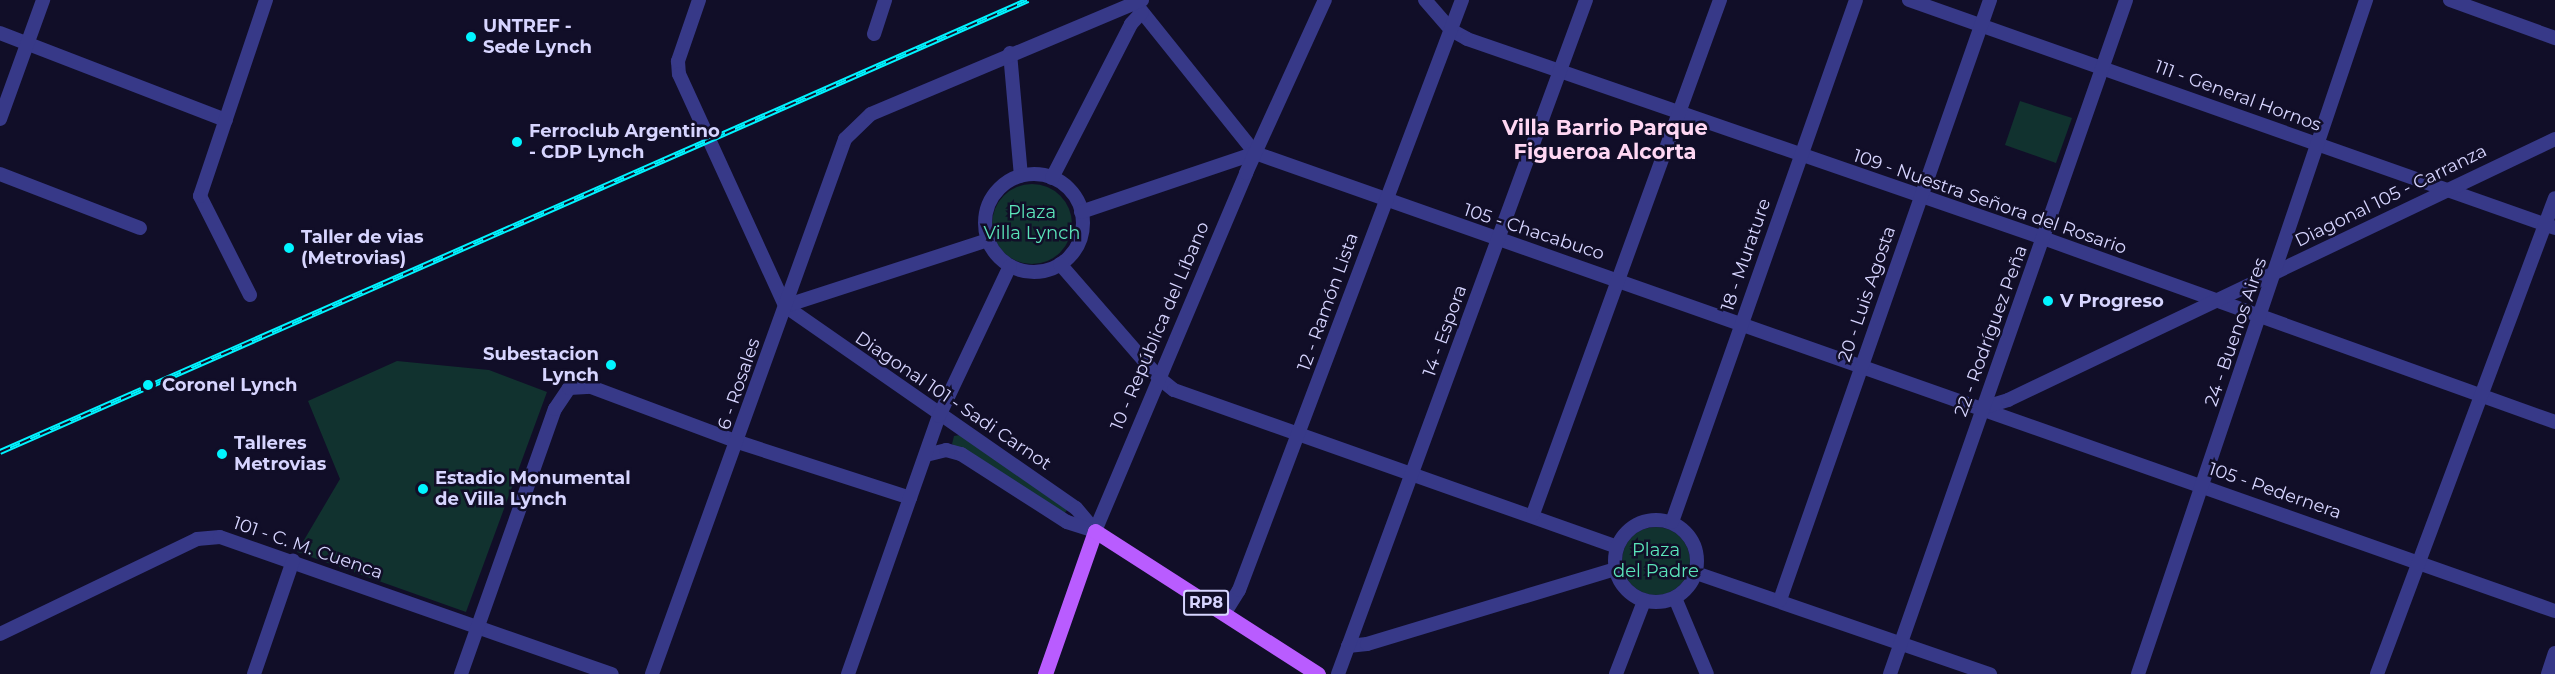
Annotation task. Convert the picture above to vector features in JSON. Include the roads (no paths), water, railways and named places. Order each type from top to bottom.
[{"type":"main road","name":"Diagonal 101 - Sadi Carnot","points":[[1095,531],[1318,674]]},
{"type":"main road","name":"10 - República del Líbano","points":[[1045,674],[1095,531]]},
{"type":"street","points":[[0,118],[43,0]]},
{"type":"street","points":[[250,296],[200,196],[266,0]]},
{"type":"street","points":[[699,0],[678,67],[785,306],[988,240]]},
{"type":"street","points":[[874,34],[885,0]]},
{"type":"street","name":"10 - República del Líbano","points":[[1095,531],[1256,153],[1325,0]]},
{"type":"street","name":"109 - Nuestra Señora del Rosario","points":[[1425,0],[1451,30],[1800,156],[2043,238],[2555,422]]},
{"type":"street","name":"12 - Ramón Lista","points":[[1224,614],[1239,590],[1384,201],[1462,0]]},
{"type":"street","name":"14 - Espora","points":[[1338,674],[1586,0]]},
{"type":"street","points":[[1533,514],[1720,0]]},
{"type":"street","name":"18 - Murature","points":[[1672,522],[1856,0]]},
{"type":"street","name":"111 - General Hornos","points":[[1909,0],[2550,226]]},
{"type":"street","name":"20 - Luis Agosta","points":[[1780,600],[1990,0]]},
{"type":"street","name":"22 - Rodríguez Peña","points":[[1890,674],[2126,0]]},
{"type":"street","name":"24 - Buenos Aires","points":[[2138,674],[2261,317],[2366,0]]},
{"type":"street","points":[[2450,0],[2555,38]]},
{"type":"street","points":[[1081,212],[1256,153],[1140,5]]},
{"type":"street","points":[[1021,176],[1010,53],[1140,5]]},
{"type":"street","points":[[1052,178],[1140,5]]},
{"type":"street","points":[[0,33],[226,120]]},
{"type":"street","name":"6 - Rosales","points":[[652,674],[738,442],[845,139],[871,114],[1010,53]]},
{"type":"street","name":"Diagonal 105 - Carranza","points":[[1982,408],[2008,400],[2275,273],[2444,189],[2555,139]]},
{"type":"street","name":"105 - Chacabuco","points":[[1256,153],[1384,201],[1619,279],[1982,408]]},
{"type":"street","points":[[0,174],[140,228]]},
{"type":"street","points":[[1021,176],[1052,178],[1075,196],[1081,212],[1081,237],[1074,250],[1060,264],[1038,272],[1010,266],[988,240],[985,222],[990,200],[1005,184],[1021,176]]},
{"type":"street","points":[[2377,674],[2480,395],[2550,226],[2555,198]]},
{"type":"street","points":[[1060,264],[1159,378],[1174,390],[1298,435],[1533,514],[1617,547]]},
{"type":"street","points":[[848,674],[939,416],[1010,266]]},
{"type":"street","name":"Diagonal 101 - Sadi Carnot","points":[[785,306],[939,416],[1076,508],[1095,531]]},
{"type":"street","points":[[460,674],[555,409],[569,388],[591,387],[738,442],[910,498]]},
{"type":"street","name":"105 - Pedernera","points":[[1982,408],[2555,611]]},
{"type":"street","name":"Diagonal 101 - Sadi Carnot","points":[[926,455],[946,450],[961,454],[1067,522],[1095,531]]},
{"type":"street","points":[[1646,521],[1672,522],[1694,543],[1696,573],[1688,588],[1675,598],[1644,601],[1625,589],[1616,569],[1617,547],[1629,531],[1646,521]]},
{"type":"street","name":"101 - C. M. Cuenca","points":[[0,634],[197,539],[220,537],[612,674]]},
{"type":"street","points":[[254,674],[293,561]]},
{"type":"street","points":[[1348,646],[1367,644],[1616,569]]},
{"type":"street","points":[[1696,573],[1990,674]]},
{"type":"street","points":[[1675,598],[1707,674]]},
{"type":"street","points":[[1616,674],[1644,601]]},
{"type":"street","points":[[2548,674],[2555,653]]},
{"type":"railway","points":[[0,452],[1028,0]]},
{"type":"place","name":"UNTREF - Sede Lynch","points":[[471,37]]},
{"type":"place","name":"Ferroclub Argentino - CDP Lynch","points":[[517,142]]},
{"type":"place","name":"Taller de vias (Metrovias)","points":[[289,248]]},
{"type":"place","name":"V Progreso","points":[[2048,301]]},
{"type":"place","name":"Subestacion Lynch","points":[[611,365]]},
{"type":"place","name":"Coronel Lynch","points":[[148,385]]},
{"type":"place","name":"Talleres Metrovias","points":[[222,454]]},
{"type":"place","name":"Estadio Monumental de Villa Lynch","points":[[423,489]]},
{"type":"district","name":"Villa Barrio Parque Figueroa Alcorta","points":[[1605,140]]},
{"type":"park label","name":"Plaza Villa Lynch","points":[[1032,223]]},
{"type":"park label","name":"Plaza del Padre","points":[[1656,561]]}]
